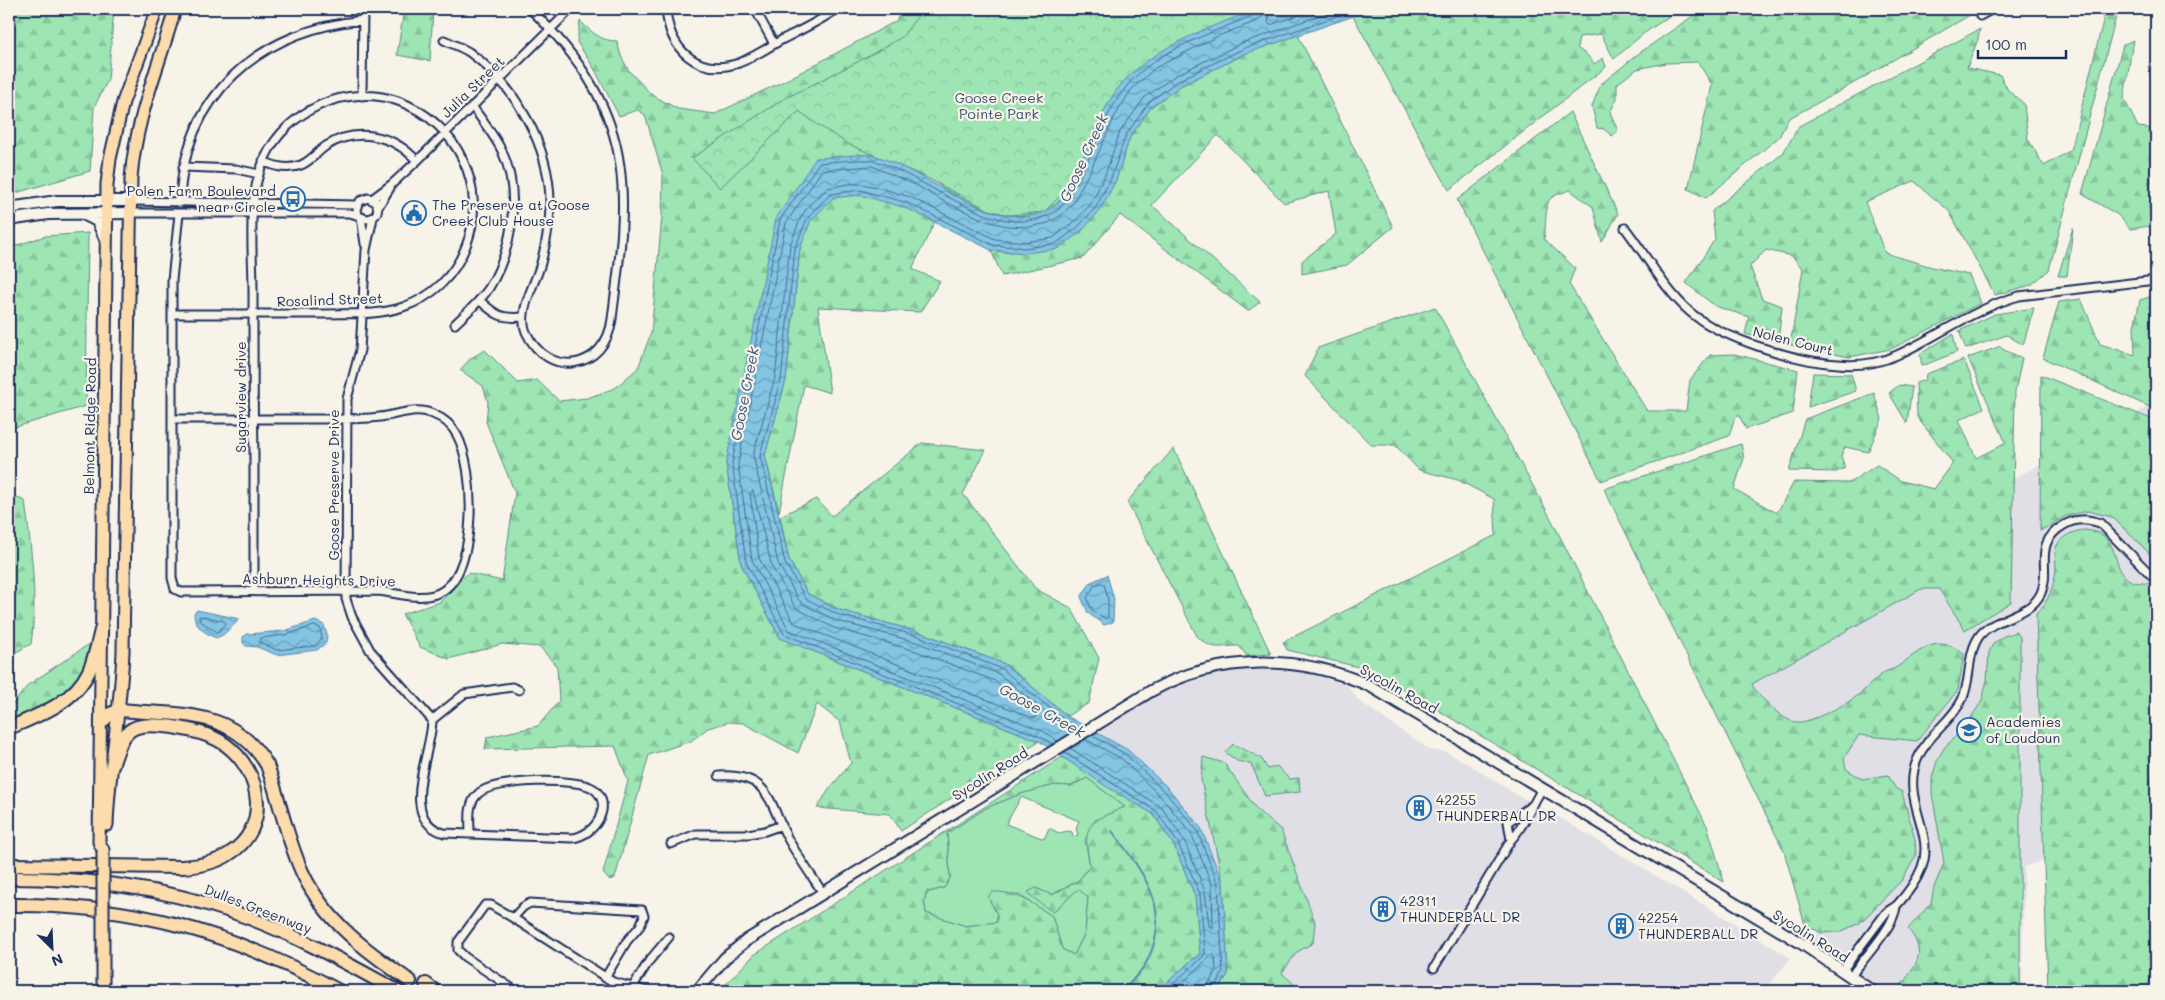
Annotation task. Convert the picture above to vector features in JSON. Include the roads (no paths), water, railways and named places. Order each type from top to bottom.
[{"type":"highway","points":[[9,728],[62,702],[79,686],[92,664],[102,630]]},
{"type":"highway","points":[[102,723],[110,714],[120,710],[200,717],[235,729],[260,753],[267,765],[296,854],[315,896],[343,930],[395,970],[412,979]]},
{"type":"highway","points":[[9,865],[182,867],[197,865],[218,860],[232,853],[246,839],[254,826],[258,796],[247,767],[225,744],[193,730],[148,724],[132,728],[119,744],[110,772]]},
{"type":"highway","name":"Dulles Greenway","points":[[9,878],[60,879],[128,886],[203,902],[300,940],[338,958],[398,991]]},
{"type":"highway","points":[[9,905],[91,908],[152,917],[181,924],[221,936],[270,956],[339,991]]},
{"type":"main road","name":"Belmont Ridge Road","points":[[103,850],[99,842],[102,723],[106,207],[110,159],[121,111],[157,9]]},
{"type":"main road","name":"Belmont Ridge Road","points":[[103,991],[103,850],[106,842],[110,772],[120,710],[123,651],[130,207],[133,158],[144,104],[176,9]]},
{"type":"main road","points":[[9,208],[57,201],[106,207],[130,207]]},
{"type":"main road","points":[[9,220],[106,207]]},
{"type":"main road","points":[[77,212],[88,215],[97,221],[106,244]]},
{"type":"main road","name":"Sycolin Road","points":[[697,991],[725,958],[748,940],[1164,684],[1196,672],[1248,662],[1305,665],[1334,672],[1370,686],[1801,943],[1872,991]]},
{"type":"street","points":[[362,96],[363,9]]},
{"type":"street","points":[[444,40],[468,52],[498,80],[523,111],[536,140],[546,171],[550,203],[548,233],[541,264],[523,317],[526,331],[535,346],[545,356],[561,363],[577,363],[592,356],[605,344],[612,323],[618,275],[622,203],[620,166],[612,132],[585,72],[550,29],[530,9]]},
{"type":"street","name":"Julia Street","points":[[372,199],[417,161],[444,132],[571,9]]},
{"type":"street","points":[[666,9],[667,26],[674,41],[683,52],[700,63],[710,66],[730,65],[740,62],[837,9]]},
{"type":"street","points":[[755,9],[774,44]]},
{"type":"street","points":[[1980,16],[1993,9]]},
{"type":"street","points":[[180,203],[183,167],[192,140],[208,107],[244,65],[259,54],[294,36],[327,24],[363,20]]},
{"type":"street","name":"Rosalind Street","points":[[172,314],[362,313],[402,308],[427,296],[443,283],[455,269],[462,256],[472,226],[474,200],[464,159],[444,132],[425,116],[405,104],[385,98],[362,96],[336,99],[298,117],[276,138],[263,161],[254,195],[254,203]]},
{"type":"street","points":[[455,324],[489,287],[502,261],[509,237],[512,208],[511,184],[502,151],[472,106]]},
{"type":"street","points":[[263,161],[276,167],[296,166],[308,162],[322,149],[336,140],[352,135],[379,137],[397,144],[409,152],[417,161]]},
{"type":"street","points":[[183,167],[236,169],[259,174]]},
{"type":"street","name":"Julia Street","points":[[378,207],[392,184]]},
{"type":"street","points":[[130,207],[180,203],[358,205],[364,199],[372,199],[378,207],[373,218],[366,250]]},
{"type":"street","name":"Sugarview drive","points":[[254,203],[254,591]]},
{"type":"street","points":[[358,205],[366,250]]},
{"type":"street","points":[[130,207],[179,214],[253,212],[373,218]]},
{"type":"street","name":"Ashburn Heights Drive","points":[[172,419],[346,419],[388,416],[416,410],[429,412],[440,418],[451,426],[461,444],[467,466],[470,500],[468,535],[462,561],[454,578],[444,590],[413,597],[397,593],[346,591],[181,592],[175,589],[173,584],[172,419],[172,314],[173,264],[179,214]]},
{"type":"street","name":"Nolen Court","points":[[1625,228],[1673,296],[1691,313],[1710,326],[1738,339],[1805,359],[1837,364],[1866,364],[1896,355],[1997,302],[2019,296],[2156,280]]},
{"type":"street","name":"Goose Preserve Drive","points":[[366,250],[360,350],[346,399],[346,599],[362,638],[432,720]]},
{"type":"street","points":[[479,300],[498,316],[507,318],[523,317]]},
{"type":"street","points":[[1846,974],[1889,909],[1896,906],[1916,879],[1925,856],[1926,846],[1912,790],[1912,778],[1916,761],[1930,736],[1953,714],[1962,700],[1968,679],[1970,658],[1974,645],[1980,636],[1992,624],[2032,605],[2042,593],[2046,544],[2053,534],[2072,521],[2088,520],[2100,524],[2156,580]]},
{"type":"street","points":[[470,834],[472,800],[482,790],[494,785],[529,781],[589,786],[601,798],[602,810],[596,825],[590,832],[578,838],[470,834],[437,831],[425,821],[418,796],[432,733],[432,720],[464,694],[512,686],[519,690]]},
{"type":"street","points":[[719,776],[738,776],[759,786],[771,799],[792,846],[823,893]]},
{"type":"street","points":[[1434,968],[1511,840],[1521,829],[1531,806],[1542,789]]},
{"type":"street","points":[[1511,840],[1508,822],[1531,806]]},
{"type":"street","points":[[671,844],[696,834],[748,834],[782,825]]},
{"type":"street","points":[[513,918],[523,907],[530,903],[642,910],[644,914],[640,926],[627,941],[605,978]]},
{"type":"street","points":[[516,991],[461,954],[457,948],[458,942],[480,910],[486,905],[492,905],[605,978],[632,990],[647,991]]},
{"type":"street","points":[[632,990],[649,961],[669,937]]},
{"type":"water","name":"Goose Creek","points":[[1258,9],[1374,9],[1247,53],[1182,85],[1152,106],[1130,137],[1116,180],[1100,210],[1081,232],[1057,249],[1026,253],[991,250],[906,208],[860,195],[833,198],[810,222],[800,249],[786,380],[765,455],[789,560],[808,594],[840,610],[919,632],[1005,664],[1067,716],[1128,750],[1169,789],[1201,828],[1223,883],[1228,974],[1218,991],[1157,991],[1200,953],[1195,896],[1174,845],[1153,814],[1104,785],[1039,741],[780,638],[741,564],[726,463],[776,218],[816,158],[856,155],[876,156],[895,163],[951,194],[990,211],[1010,215],[1029,216],[1040,214],[1048,211],[1064,195],[1079,167],[1107,104],[1123,82],[1152,57],[1169,47],[1222,22]]},
{"type":"water","points":[[1107,575],[1114,599],[1113,622],[1104,625],[1088,613],[1081,597],[1091,582]]},
{"type":"water","points":[[197,610],[240,619],[223,635],[216,638],[204,632],[198,626],[194,618],[194,613]]},
{"type":"water","points":[[315,621],[324,625],[327,635],[326,643],[317,650],[277,655],[257,647],[246,646],[243,643],[243,637],[247,634],[284,631]]},
{"type":"waterway","points":[[1112,831],[1143,876],[1156,908],[1157,924],[1154,942],[1147,961],[1123,991]]},
{"type":"place","name":"Polen Farm Boulevard near Circle","points":[[293,199]]},
{"type":"place","name":"The Preserve at Goose Creek Club House","points":[[414,213]]},
{"type":"place","name":"Academies of Loudoun","points":[[1969,730]]},
{"type":"place","name":"42255 THUNDERBALL DR","points":[[1419,808]]},
{"type":"place","name":"42311 THUNDERBALL DR","points":[[1383,909]]},
{"type":"place","name":"42254 THUNDERBALL DR","points":[[1621,926]]},
{"type":"park label","name":"Goose Creek Pointe Park","points":[[999,106]]}]
